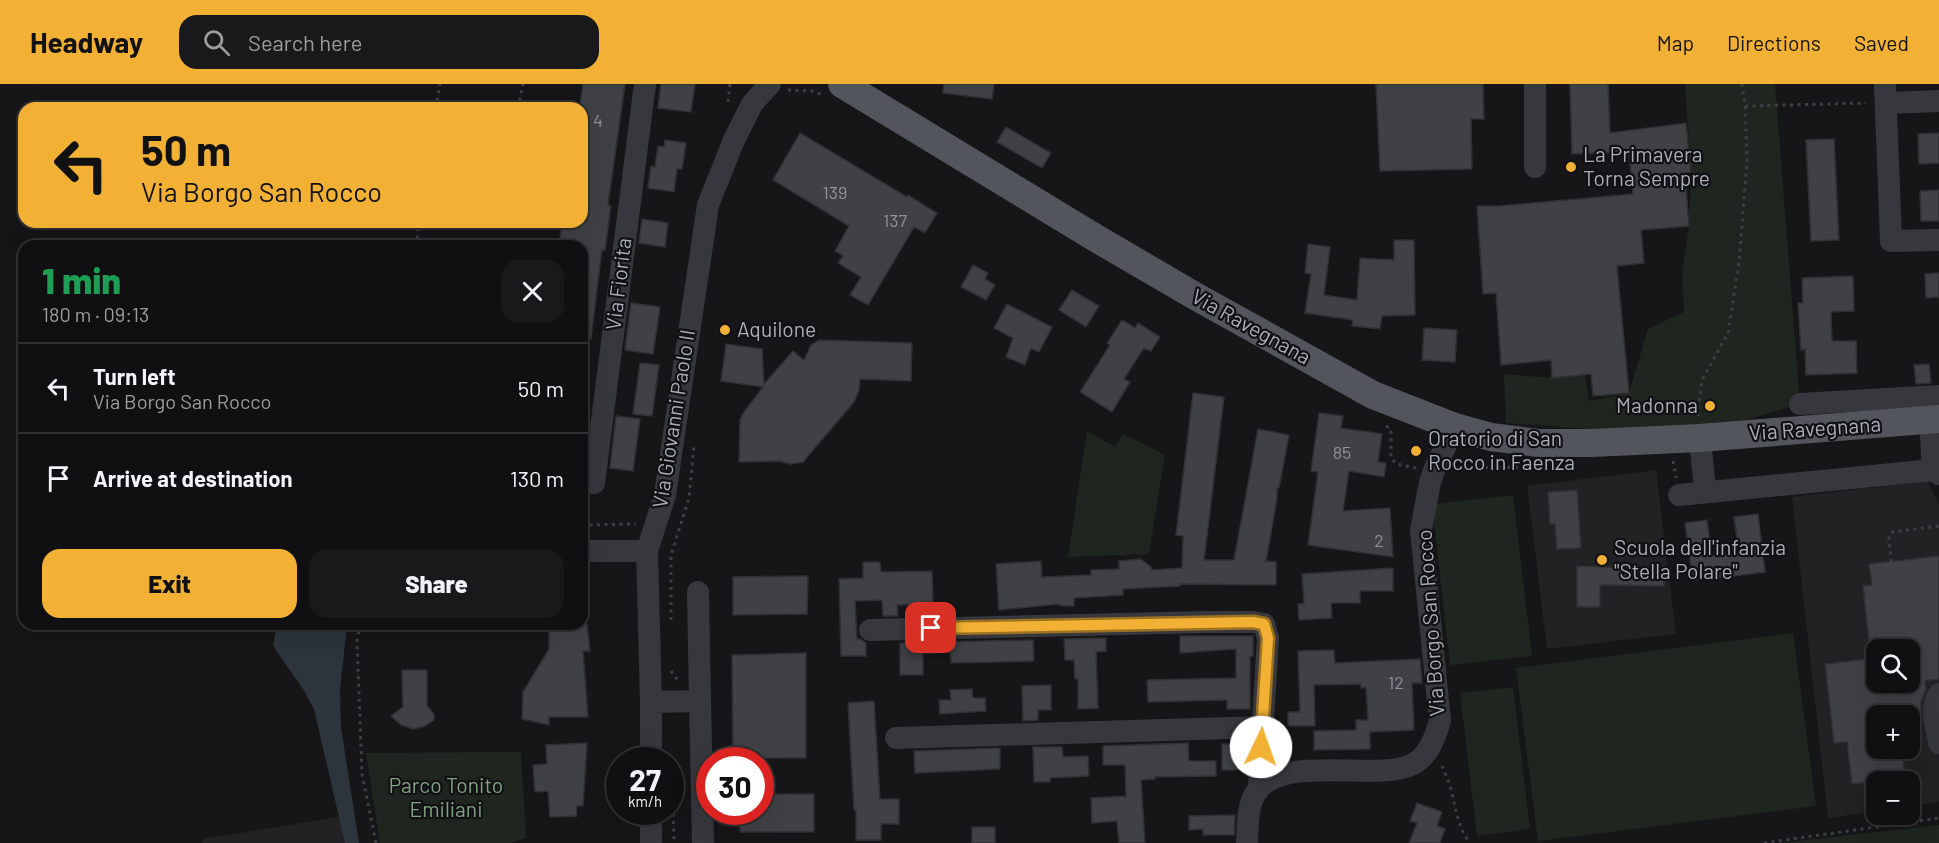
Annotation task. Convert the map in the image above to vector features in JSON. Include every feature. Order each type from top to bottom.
[{"type":"main road","name":"Via Ravegnana","points":[[834,90],[1373,395],[1455,428],[1491,437],[1538,443],[1591,443],[1700,438],[1934,407]]},
{"type":"street","name":"Via Fiorita","points":[[594,483],[645,84]]},
{"type":"street","name":"Via Giovanni Paolo II","points":[[734,140],[745,84]]},
{"type":"street","points":[[1535,84],[1536,166]]},
{"type":"street","name":"Via Giovanni Paolo II","points":[[659,747],[651,702],[647,551],[665,495],[708,205],[734,140],[752,104],[775,87]]},
{"type":"street","points":[[1939,101],[1885,93],[1891,242],[1939,240]]},
{"type":"street","name":"Via Ravegnana","points":[[1800,405],[1934,407]]},
{"type":"street","points":[[1679,495],[1936,472],[1934,407]]},
{"type":"street","name":"Via Borgo San Rocco","points":[[1259,787],[1280,775],[1319,769],[1396,770],[1413,764],[1433,745],[1440,721],[1421,530],[1430,482],[1455,428]]},
{"type":"street","points":[[1700,438],[1705,492]]},
{"type":"street","points":[[588,551],[647,551]]},
{"type":"street","points":[[698,592],[692,701],[703,843]]},
{"type":"street","points":[[870,630],[1205,622],[1264,624],[1268,638],[1259,787],[1253,796],[1247,843]]},
{"type":"street","points":[[1939,694],[1935,700],[1934,709],[1939,744]]},
{"type":"street","points":[[651,702],[692,701]]},
{"type":"street","points":[[896,738],[1262,727]]},
{"type":"street","points":[[651,825],[651,843]]},
{"type":"path","points":[[437,102],[440,84]]},
{"type":"path","points":[[519,102],[523,84]]},
{"type":"path","points":[[1700,438],[1698,409],[1702,380],[1728,333],[1739,263],[1747,162],[1742,84]]},
{"type":"path","points":[[775,87],[813,91],[834,90]]},
{"type":"path","points":[[1745,106],[1885,93]]},
{"type":"path","points":[[1383,424],[1391,429],[1391,457],[1396,464],[1413,468],[1533,468]]},
{"type":"path","points":[[670,624],[671,555],[688,498],[695,442]]},
{"type":"path","points":[[588,525],[656,524],[680,527]]},
{"type":"path","points":[[1891,562],[1889,537],[1892,532],[1939,526]]},
{"type":"path","points":[[359,630],[357,641],[362,774],[376,843]]},
{"type":"path","points":[[670,662],[671,672],[676,678],[684,681],[692,701]]},
{"type":"path","points":[[1433,745],[1451,788],[1456,816],[1463,834],[1470,843]]},
{"type":"path","points":[[1764,843],[1939,818]]},
{"type":"path","points":[[671,825],[674,843]]},
{"type":"shaded area","name":"Scuola dell'infanzia \"Stella Polare\"","points":[[1656,470],[1676,634],[1547,649],[1527,486]]},
{"type":"shaded area","points":[[1928,481],[1939,506],[1939,802],[1920,805],[1920,771],[1866,771],[1866,812],[1828,818],[1792,497]]},
{"type":"shaded area","points":[[276,630],[346,630],[340,691],[341,728],[359,843],[345,843],[314,709],[273,646]]},
{"type":"shaded area","points":[[344,816],[350,843],[201,843],[204,839]]},
{"type":"green space","points":[[1685,84],[1775,84],[1800,404],[1715,429],[1631,432],[1506,423],[1504,374],[1552,378],[1585,375],[1589,401],[1629,393],[1648,329],[1684,312],[1682,273],[1689,225],[1691,172]]},
{"type":"green space","points":[[1087,431],[1115,447],[1123,434],[1165,455],[1149,554],[1068,557]]},
{"type":"green space","points":[[1513,495],[1532,656],[1450,665],[1432,504]]},
{"type":"green space","points":[[1793,633],[1816,806],[1538,841],[1516,668]]},
{"type":"green space","points":[[1513,687],[1530,829],[1477,836],[1460,693]]},
{"type":"green space","name":"Parco Tonito Emiliani","points":[[521,752],[526,838],[510,843],[380,843],[366,753]]},
{"type":"green space","points":[[1939,825],[1939,843],[1777,843]]},
{"type":"building","points":[[583,84],[625,84],[608,205],[611,206],[605,250],[602,249],[591,339],[588,339],[588,240],[560,240],[561,228],[588,228],[588,102],[580,102]]},
{"type":"building","points":[[661,84],[695,84],[691,112],[658,108]]},
{"type":"building","points":[[944,84],[994,84],[992,99],[943,93]]},
{"type":"building","points":[[1376,84],[1483,84],[1484,119],[1471,119],[1472,169],[1380,171]]},
{"type":"building","points":[[1570,84],[1608,84],[1610,133],[1686,123],[1691,172],[1685,173],[1689,226],[1641,230],[1644,263],[1617,266],[1629,393],[1593,396],[1591,374],[1552,378],[1551,360],[1501,365],[1496,293],[1483,294],[1477,206],[1633,194],[1629,152],[1572,154]]},
{"type":"building","points":[[1006,127],[1051,153],[1042,168],[997,142]]},
{"type":"building","points":[[800,133],[937,213],[925,233],[914,227],[868,305],[850,295],[861,277],[838,263],[843,256],[835,251],[849,226],[773,180]]},
{"type":"building","points":[[1939,133],[1939,163],[1919,164],[1918,134]]},
{"type":"building","points":[[1834,139],[1839,240],[1811,241],[1806,140]]},
{"type":"building","points":[[665,140],[686,143],[682,169],[677,169],[674,192],[648,188],[651,166],[655,167],[658,146],[664,147]]},
{"type":"building","points":[[1939,190],[1939,221],[1921,221],[1920,191]]},
{"type":"building","points":[[642,219],[668,223],[665,247],[639,243]]},
{"type":"building","points":[[1394,240],[1414,240],[1415,315],[1382,316],[1380,329],[1352,326],[1353,320],[1305,313],[1311,274],[1305,273],[1308,244],[1330,247],[1324,295],[1357,300],[1360,258],[1394,260]]},
{"type":"building","points":[[973,265],[988,273],[985,279],[995,285],[986,300],[961,287]]},
{"type":"building","points":[[1939,273],[1939,297],[1926,298],[1925,274]]},
{"type":"building","points":[[1853,276],[1854,311],[1831,312],[1832,341],[1856,341],[1857,373],[1806,375],[1805,349],[1801,350],[1798,303],[1803,303],[1802,278]]},
{"type":"building","points":[[1072,290],[1099,306],[1086,327],[1059,310]]},
{"type":"building","points":[[631,303],[660,307],[653,354],[625,350]]},
{"type":"building","points":[[1007,304],[1052,327],[1039,352],[1031,348],[1025,365],[1006,357],[1013,338],[994,328]]},
{"type":"building","points":[[1122,320],[1135,328],[1138,323],[1160,337],[1151,351],[1144,348],[1124,379],[1130,382],[1112,412],[1080,392],[1110,345],[1107,343]]},
{"type":"building","points":[[1424,328],[1457,330],[1455,362],[1422,360]]},
{"type":"building","points":[[819,340],[912,343],[911,381],[860,379],[859,390],[854,402],[803,462],[790,464],[779,461],[739,462],[740,420],[763,387],[721,381],[726,344],[762,349],[764,384],[793,351],[804,360],[811,345]]},
{"type":"building","points":[[640,363],[659,365],[652,416],[633,414]]},
{"type":"building","points":[[1929,364],[1931,383],[1916,384],[1914,365]]},
{"type":"building","points":[[1193,393],[1224,397],[1204,560],[1234,560],[1258,429],[1289,435],[1279,488],[1277,488],[1266,561],[1276,562],[1276,585],[1180,584],[1180,586],[1123,589],[1123,595],[1074,598],[1074,606],[1060,606],[1059,604],[999,610],[996,564],[1041,561],[1042,577],[1091,575],[1091,570],[1119,569],[1119,561],[1141,559],[1152,570],[1182,568],[1183,536],[1176,535]]},
{"type":"building","points":[[1319,413],[1343,416],[1341,428],[1382,434],[1378,462],[1386,463],[1384,477],[1349,471],[1343,511],[1390,508],[1393,557],[1308,545],[1318,472],[1311,471]]},
{"type":"building","points":[[616,416],[640,419],[633,471],[610,468]]},
{"type":"building","points":[[1577,490],[1581,548],[1557,549],[1555,524],[1550,524],[1548,492]]},
{"type":"building","points":[[1758,514],[1765,572],[1693,581],[1685,523],[1707,520],[1712,556],[1739,553],[1734,517]]},
{"type":"building","points":[[1939,556],[1939,679],[1925,681],[1926,689],[1921,702],[1921,719],[1920,705],[1866,705],[1866,759],[1903,759],[1904,771],[1866,771],[1866,782],[1852,784],[1847,742],[1834,743],[1825,664],[1866,659],[1866,693],[1920,693],[1920,639],[1869,639],[1863,586],[1872,585],[1869,564]]},
{"type":"building","points":[[863,562],[880,562],[881,572],[932,571],[933,604],[897,605],[898,616],[883,616],[882,600],[855,601],[857,639],[866,643],[866,656],[841,656],[839,579],[863,578]]},
{"type":"building","points":[[1577,566],[1665,569],[1664,586],[1600,585],[1600,607],[1577,607]]},
{"type":"building","points":[[1393,568],[1393,591],[1360,591],[1360,603],[1331,603],[1332,618],[1299,620],[1298,604],[1304,603],[1302,574]]},
{"type":"building","points":[[808,576],[807,614],[733,615],[733,577]]},
{"type":"building","points":[[549,630],[588,630],[590,651],[583,651],[588,717],[549,717],[549,725],[522,719],[523,692],[549,649]]},
{"type":"building","points":[[1180,636],[1253,636],[1253,656],[1250,656],[1250,709],[1227,709],[1227,700],[1148,702],[1147,680],[1236,678],[1236,649],[1180,653]]},
{"type":"building","points":[[1106,638],[1106,651],[1096,652],[1098,708],[1078,709],[1078,679],[1075,679],[1074,660],[1065,660],[1064,639]]},
{"type":"building","points":[[1033,640],[1034,661],[951,663],[950,652],[923,654],[923,675],[900,675],[900,643]]},
{"type":"building","points":[[1334,650],[1335,663],[1420,659],[1422,683],[1412,683],[1414,730],[1370,732],[1370,749],[1314,750],[1314,731],[1356,730],[1356,720],[1368,720],[1366,687],[1361,688],[1361,684],[1314,685],[1315,726],[1288,726],[1288,712],[1300,712],[1298,651]]},
{"type":"building","points":[[806,653],[806,758],[774,758],[774,747],[733,747],[732,655]]},
{"type":"building","points":[[402,670],[427,670],[427,706],[434,714],[434,720],[425,726],[413,729],[401,725],[391,716],[403,707]]},
{"type":"building","points":[[1051,685],[1051,710],[1038,710],[1038,720],[1023,721],[1022,686]]},
{"type":"building","points":[[972,689],[973,698],[985,698],[986,711],[940,714],[939,700],[951,700],[950,690]]},
{"type":"building","points":[[874,701],[880,799],[899,799],[899,824],[881,824],[881,840],[856,840],[848,703]]},
{"type":"building","points":[[587,743],[583,806],[576,806],[577,816],[550,817],[548,791],[535,792],[533,765],[547,764],[546,745]]},
{"type":"building","points":[[1188,743],[1189,761],[1216,761],[1216,776],[1155,777],[1155,779],[1141,780],[1145,843],[1119,843],[1117,821],[1092,823],[1091,798],[1126,796],[1125,765],[1103,765],[1103,746]]},
{"type":"building","points":[[1222,744],[1246,744],[1246,770],[1222,770]]},
{"type":"building","points":[[1033,747],[1062,747],[1063,757],[1088,756],[1089,776],[1050,778],[1050,782],[1034,782]]},
{"type":"building","points":[[1000,748],[1000,769],[915,773],[914,751]]},
{"type":"building","points":[[774,794],[814,794],[814,832],[740,832],[740,825],[774,825]]},
{"type":"building","points":[[1417,803],[1442,812],[1437,826],[1445,829],[1440,843],[1409,843],[1417,823],[1410,821]]},
{"type":"building","points":[[1235,815],[1234,835],[1203,835],[1203,829],[1189,830],[1189,816]]},
{"type":"building","points":[[972,827],[995,827],[995,843],[972,843]]},
{"type":"place","name":"La Primavera Torna Sempre","points":[[1571,167]]},
{"type":"place","name":"Aquilone","points":[[725,330]]},
{"type":"place","name":"Madonna","points":[[1710,406]]},
{"type":"place","name":"Oratorio di San Rocco in Faenza","points":[[1416,451]]},
{"type":"place","name":"Scuola dell'infanzia \"Stella Polare\"","points":[[1602,560]]},
{"type":"route","points":[[931,628],[1253,622],[1264,624],[1268,638],[1261,747]]}]
